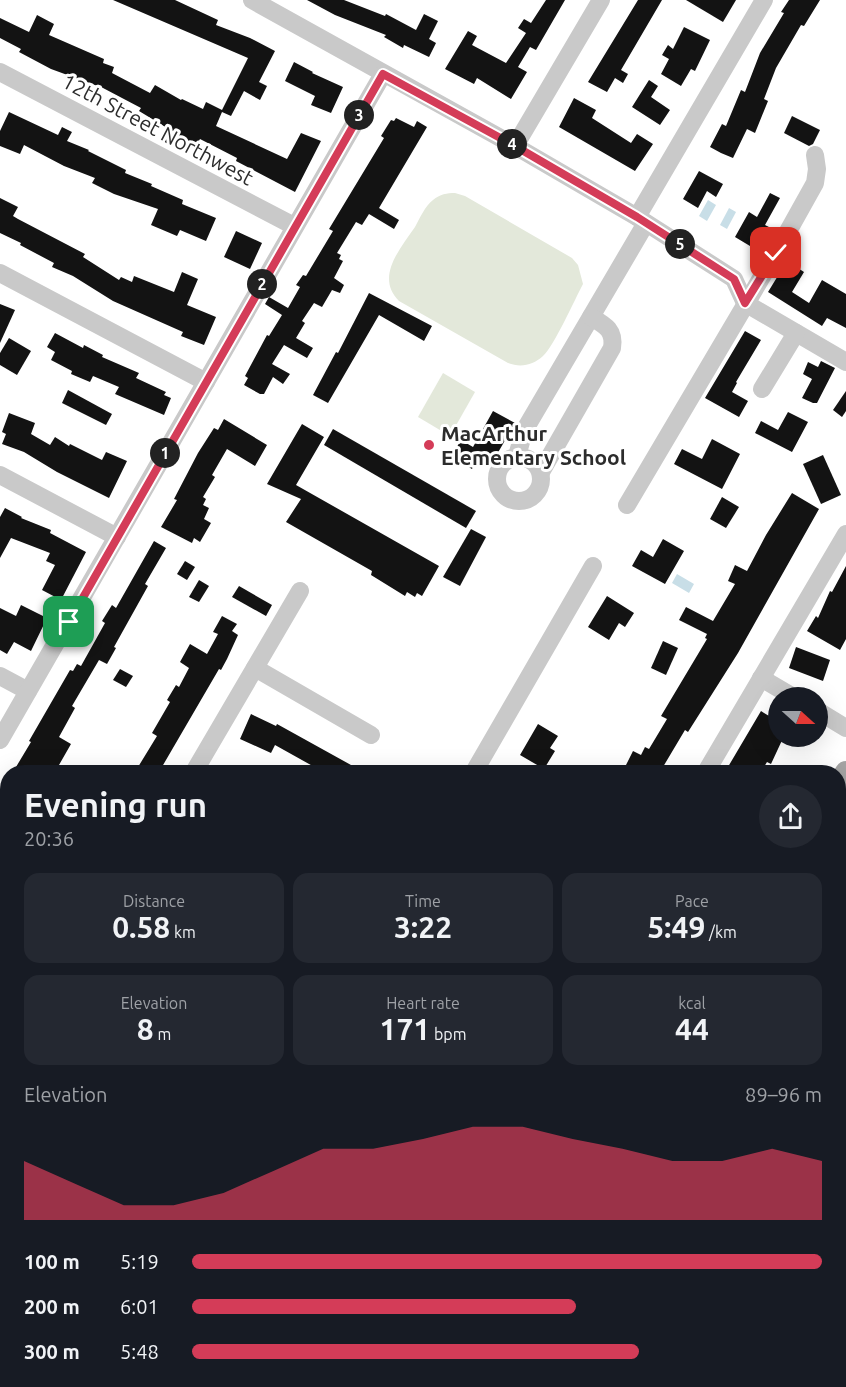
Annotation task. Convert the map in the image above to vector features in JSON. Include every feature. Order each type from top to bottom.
[{"type":"street","points":[[252,0],[515,146],[642,220],[734,279],[745,303],[846,362]]},
{"type":"street","points":[[515,146],[601,0]]},
{"type":"street","points":[[517,456],[524,431],[591,317],[764,0]]},
{"type":"street","name":"12th Street Northwest","points":[[0,72],[294,226]]},
{"type":"street","points":[[0,740],[383,74]]},
{"type":"street","points":[[627,505],[776,253],[814,183],[817,170],[815,155]]},
{"type":"street","points":[[0,273],[206,382]]},
{"type":"street","points":[[541,472],[532,460],[517,456],[504,462],[497,475],[499,489],[509,499],[524,501],[536,493],[540,487],[541,472],[612,348],[612,333],[608,327],[591,317]]},
{"type":"street","points":[[762,389],[796,333]]},
{"type":"street","points":[[0,475],[117,537]]},
{"type":"street","points":[[710,765],[846,534]]},
{"type":"street","points":[[478,765],[593,566]]},
{"type":"street","points":[[198,765],[300,591]]},
{"type":"street","points":[[255,668],[370,735]]},
{"type":"street","points":[[0,676],[28,691]]},
{"type":"street","points":[[761,678],[776,687]]},
{"type":"street","points":[[828,717],[846,728]]},
{"type":"shaded area","points":[[455,193],[465,196],[572,258],[578,265],[583,284],[553,343],[548,351],[535,362],[527,365],[508,363],[399,301],[392,292],[389,282],[392,263],[425,209],[438,196]]},
{"type":"shaded area","points":[[443,373],[475,392],[450,436],[418,417]]},
{"type":"water","points":[[708,200],[716,205],[707,221],[699,216]]},
{"type":"water","points":[[729,208],[736,212],[727,229],[720,225]]},
{"type":"water","points":[[677,574],[694,584],[689,593],[672,583]]},
{"type":"building","points":[[113,0],[175,0],[218,20],[216,25],[250,38],[275,51],[259,82],[267,86],[260,100],[244,91],[231,116],[222,112],[216,126],[287,159],[301,133],[321,141],[295,192],[200,139],[196,146],[177,136],[172,146],[161,140],[167,128],[139,111],[141,108],[103,88],[51,69],[19,52],[21,49],[0,38],[0,18],[29,32],[37,15],[54,24],[49,35],[104,59],[103,63],[114,67],[112,73],[150,93],[155,85],[203,109],[206,102],[222,110],[248,58]]},
{"type":"building","points":[[307,0],[344,0],[385,16],[386,14],[416,30],[424,14],[438,21],[429,39],[436,43],[429,57],[404,45],[403,48],[384,37],[386,35],[335,15]]},
{"type":"building","points":[[546,0],[565,0],[536,50],[530,47],[518,67],[527,72],[511,99],[477,78],[474,84],[445,69],[468,31],[477,36],[472,45],[506,63],[526,33],[518,28],[524,19],[531,23]]},
{"type":"building","points":[[638,0],[662,0],[621,70],[628,74],[623,83],[615,78],[607,92],[588,82]]},
{"type":"building","points":[[686,0],[736,0],[723,22]]},
{"type":"building","points":[[789,0],[820,0],[804,26],[801,25],[776,68],[764,99],[768,101],[755,133],[747,129],[733,158],[710,147],[722,124],[726,126],[741,90],[745,92],[760,53],[784,13],[781,12]]},
{"type":"building","points":[[684,27],[710,40],[695,71],[691,69],[681,86],[661,74],[669,59],[662,55],[668,45],[673,49]]},
{"type":"building","points":[[294,62],[343,87],[331,113],[311,105],[315,96],[285,81]]},
{"type":"building","points":[[649,80],[658,86],[651,97],[670,110],[660,125],[632,107]]},
{"type":"building","points":[[574,98],[596,110],[592,118],[631,143],[637,134],[653,144],[635,171],[559,127]]},
{"type":"building","points":[[9,112],[58,135],[62,127],[72,132],[67,141],[126,170],[125,173],[183,200],[182,204],[216,218],[206,241],[180,230],[177,236],[151,225],[158,209],[114,194],[92,183],[95,178],[64,166],[24,145],[20,154],[0,146],[0,131]]},
{"type":"building","points":[[792,116],[820,130],[813,144],[809,146],[784,133]]},
{"type":"building","points":[[396,118],[414,127],[417,121],[427,127],[379,208],[399,220],[394,229],[369,214],[362,225],[356,222],[337,253],[341,255],[339,259],[343,261],[334,278],[344,285],[340,293],[332,290],[322,307],[314,303],[302,321],[305,323],[296,338],[313,348],[307,358],[284,345],[272,364],[290,374],[283,384],[273,377],[264,394],[260,394],[244,385],[248,378],[245,376],[267,335],[269,336],[282,315],[265,304],[269,297],[288,308],[300,287],[296,285],[303,275],[306,276],[333,231],[329,229],[384,138],[381,136],[391,120],[394,121]]},
{"type":"building","points":[[699,171],[723,184],[716,197],[707,191],[698,208],[683,199]]},
{"type":"building","points":[[770,193],[780,198],[765,225],[771,228],[762,244],[753,240],[750,246],[735,237],[749,212],[757,217]]},
{"type":"building","points":[[0,198],[18,207],[13,216],[85,254],[83,257],[119,280],[121,277],[132,282],[134,276],[174,292],[182,272],[198,279],[187,305],[216,317],[204,345],[181,336],[183,332],[113,301],[73,276],[52,267],[54,263],[0,233]]},
{"type":"building","points":[[236,231],[262,243],[250,269],[224,257]]},
{"type":"building","points":[[787,261],[804,272],[792,292],[809,303],[822,280],[846,294],[846,328],[827,318],[822,326],[768,292]]},
{"type":"building","points":[[369,293],[432,326],[424,341],[379,315],[328,403],[313,395]]},
{"type":"building","points":[[0,304],[15,310],[0,343]]},
{"type":"building","points":[[745,331],[761,340],[732,392],[748,401],[739,417],[705,398]]},
{"type":"building","points":[[55,333],[139,373],[136,378],[166,392],[164,395],[171,398],[164,415],[115,394],[119,387],[93,376],[90,382],[71,374],[72,371],[51,360],[55,352],[47,347]]},
{"type":"building","points":[[9,338],[31,351],[17,375],[0,365],[0,353]]},
{"type":"building","points":[[821,361],[835,368],[817,403],[813,403],[802,398],[812,379],[803,374],[808,362],[818,367]]},
{"type":"building","points":[[68,390],[112,414],[106,425],[62,403]]},
{"type":"building","points":[[846,391],[846,411],[842,417],[833,410]]},
{"type":"building","points":[[493,411],[515,423],[496,456],[492,454],[488,459],[476,460],[472,469],[451,457],[461,440],[473,447]]},
{"type":"building","points":[[788,412],[808,422],[792,452],[755,433],[761,421],[778,430]]},
{"type":"building","points":[[9,413],[35,423],[31,434],[50,445],[55,437],[69,446],[70,444],[102,460],[106,452],[127,461],[109,498],[57,472],[24,452],[2,444],[6,434],[2,432]]},
{"type":"building","points":[[224,419],[267,445],[255,466],[227,449],[203,497],[206,499],[203,505],[209,508],[204,519],[211,523],[200,542],[194,538],[192,543],[161,527],[177,500],[174,499],[198,453],[214,428],[218,430]]},
{"type":"building","points":[[302,424],[324,437],[296,485],[439,566],[422,596],[417,593],[415,597],[407,592],[405,596],[371,575],[372,571],[286,522],[301,499],[267,484]]},
{"type":"building","points":[[333,429],[476,511],[466,528],[324,445]]},
{"type":"building","points":[[712,439],[740,454],[722,489],[674,464],[682,449],[702,459]]},
{"type":"building","points":[[823,455],[841,495],[821,504],[803,464]]},
{"type":"building","points":[[792,493],[819,509],[738,653],[688,732],[685,730],[664,765],[626,765],[633,751],[641,755],[645,747],[649,749],[667,719],[661,716],[707,639],[705,638],[707,634],[679,620],[686,607],[713,621],[735,584],[728,581],[735,565],[747,571]]},
{"type":"building","points":[[722,497],[739,507],[726,528],[710,519]]},
{"type":"building","points":[[5,508],[21,518],[51,530],[50,533],[86,552],[61,600],[42,590],[55,565],[46,561],[50,553],[11,538],[0,558],[0,517]]},
{"type":"building","points":[[471,529],[486,537],[460,586],[443,577]]},
{"type":"building","points":[[663,539],[684,551],[665,584],[632,566],[641,550],[653,557]]},
{"type":"building","points":[[154,541],[166,548],[145,584],[148,586],[107,664],[99,660],[72,706],[75,708],[59,737],[71,744],[59,765],[17,765],[70,670],[73,671],[77,664],[81,666],[105,623],[102,621],[112,605],[116,608]]},
{"type":"building","points":[[185,561],[195,567],[187,580],[177,574]]},
{"type":"building","points":[[846,566],[846,639],[840,650],[807,631],[816,616],[818,618],[830,591],[832,592]]},
{"type":"building","points":[[199,580],[209,586],[199,602],[189,597]]},
{"type":"building","points":[[239,586],[272,605],[266,616],[232,597]]},
{"type":"building","points":[[607,596],[634,613],[625,627],[619,623],[609,640],[588,627]]},
{"type":"building","points":[[21,605],[47,618],[31,651],[14,642],[7,654],[0,650],[0,608],[16,616]]},
{"type":"building","points":[[222,616],[237,624],[232,631],[238,635],[221,670],[219,669],[163,765],[139,765],[157,736],[152,733],[170,702],[167,700],[176,685],[179,687],[189,668],[180,662],[190,644],[207,654],[218,634],[213,632]]},
{"type":"building","points":[[663,641],[678,648],[666,675],[651,668]]},
{"type":"building","points":[[796,647],[830,660],[823,681],[789,668]]},
{"type":"building","points":[[120,669],[133,676],[126,687],[113,680]]},
{"type":"building","points":[[761,711],[768,715],[768,747],[779,747],[771,764],[767,762],[765,765],[729,765]]},
{"type":"building","points":[[251,714],[276,726],[277,724],[351,765],[311,765],[275,745],[271,753],[240,739]]},
{"type":"building","points":[[538,724],[558,736],[550,748],[555,751],[546,765],[537,765],[520,755]]},
{"type":"place","name":"MacArthur Elementary School","points":[[429,445]]},
{"type":"route","points":[[69,622],[383,74],[515,146],[637,217],[734,279],[745,303],[776,253]]}]
